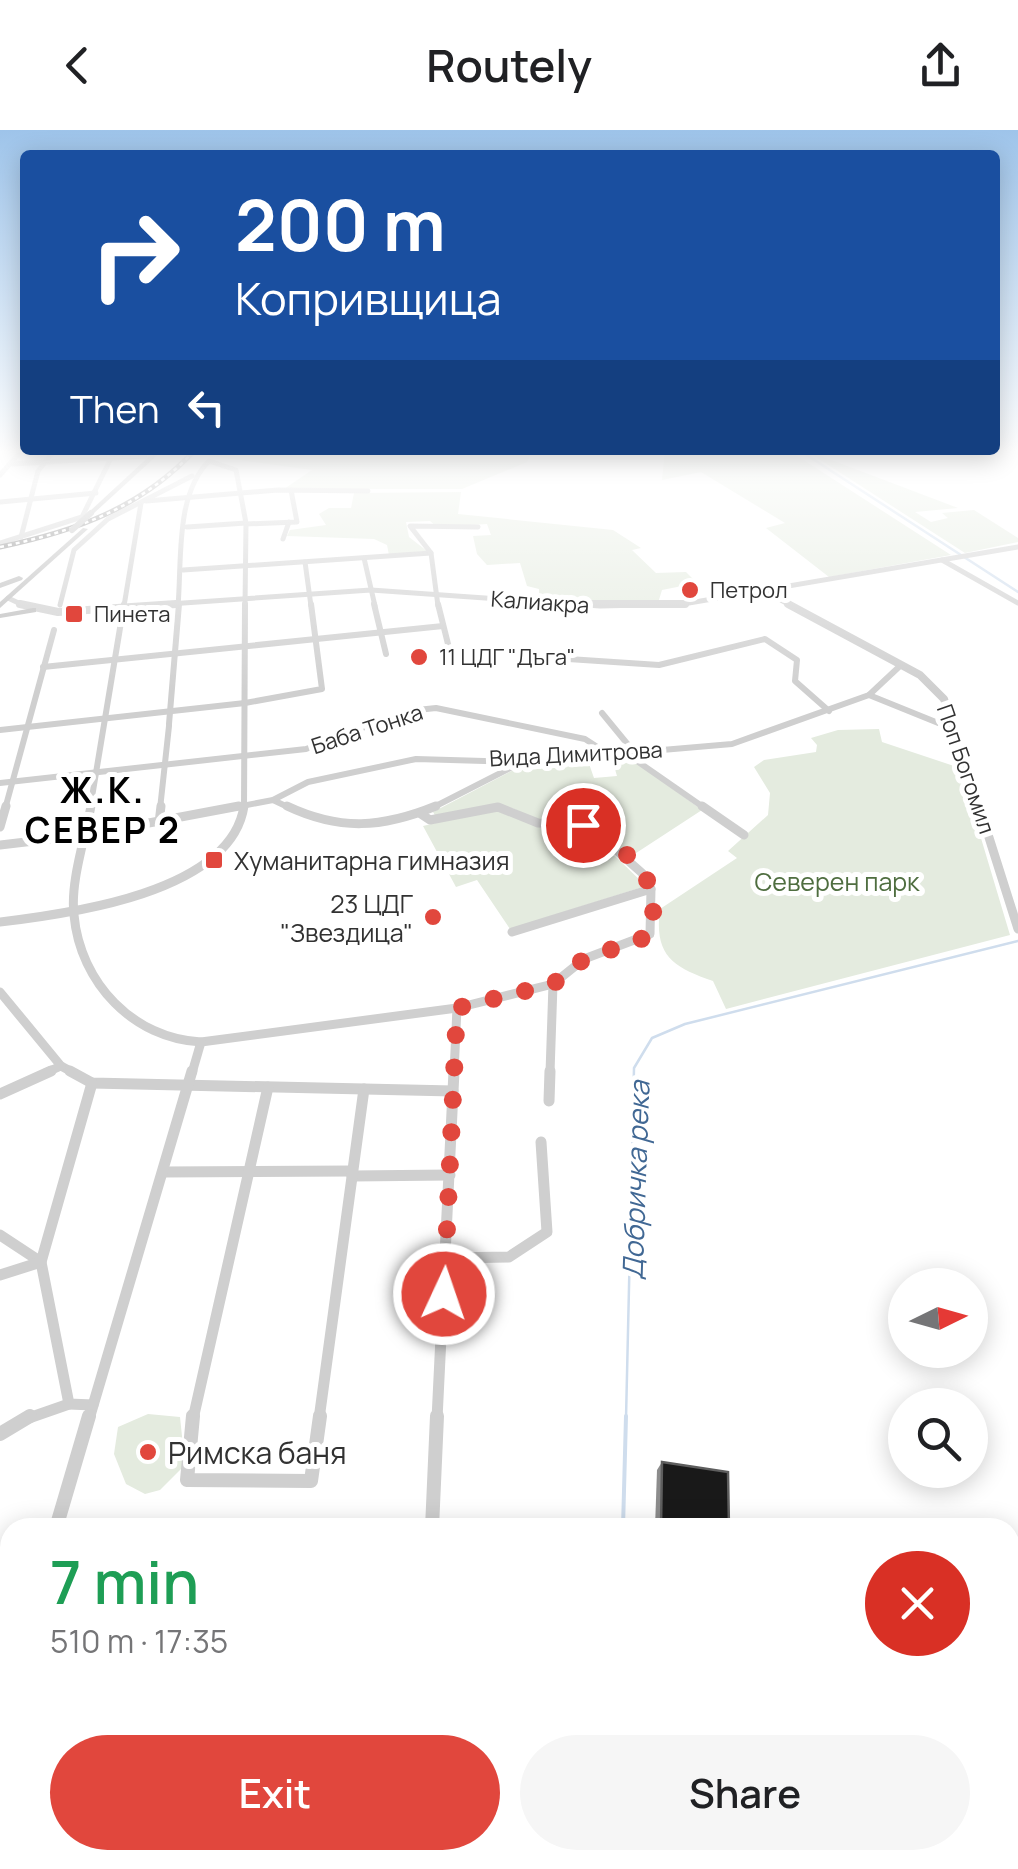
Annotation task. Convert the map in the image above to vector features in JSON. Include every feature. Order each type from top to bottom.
[{"type":"main road","points":[[0,606],[3,593],[24,579],[71,531]]},
{"type":"main road","points":[[54,551],[81,531]]},
{"type":"main road","points":[[3,593],[24,579]]},
{"type":"main road","points":[[0,616],[33,607],[24,579]]},
{"type":"street","points":[[21,537],[23,531]]},
{"type":"street","points":[[0,543],[43,531]]},
{"type":"street","points":[[59,608],[74,550],[95,531]]},
{"type":"street","points":[[137,531],[73,913],[78,942],[110,1000],[156,1037],[172,1043],[201,1042],[457,1008],[553,984],[584,959],[650,934],[651,889],[642,873],[589,826],[549,825],[498,808],[430,820],[421,814]]},
{"type":"street","points":[[159,822],[186,531]]},
{"type":"street","points":[[0,922],[122,904],[186,876],[229,837],[245,806],[245,531]]},
{"type":"street","points":[[283,539],[286,531]]},
{"type":"street","points":[[411,531],[431,553],[435,594],[452,660]]},
{"type":"street","name":"Калиакра","points":[[3,593],[33,607],[59,608],[123,608],[371,590],[631,607],[765,592],[1018,547]]},
{"type":"street","points":[[183,570],[431,553]]},
{"type":"street","points":[[364,558],[386,654]]},
{"type":"street","points":[[945,559],[1018,602]]},
{"type":"street","points":[[0,730],[246,703],[322,689],[305,562]]},
{"type":"street","name":"Поп Богомил","points":[[765,592],[901,664],[934,687],[952,711],[1018,926]]},
{"type":"street","points":[[44,667],[443,626]]},
{"type":"street","points":[[0,827],[54,630]]},
{"type":"street","points":[[523,656],[659,666],[765,638],[797,660],[795,682],[829,711]]},
{"type":"street","name":"Вида Димитрова","points":[[0,845],[85,835],[245,806],[273,800],[308,782],[416,758],[522,762],[732,744],[869,695],[901,664]]},
{"type":"street","points":[[869,695],[958,731]]},
{"type":"street","name":"Баба Тонка","points":[[0,782],[320,746],[393,716],[436,708],[585,739],[608,754]]},
{"type":"street","points":[[602,713],[629,752],[744,835]]},
{"type":"street","points":[[273,800],[341,825],[421,814],[522,762]]},
{"type":"street","points":[[512,932],[651,889]]},
{"type":"street","points":[[549,1101],[553,984]]},
{"type":"street","points":[[0,994],[61,1066],[92,1082],[453,1091]]},
{"type":"street","points":[[433,1518],[457,1008]]},
{"type":"street","points":[[59,1518],[201,1042]]},
{"type":"street","points":[[0,1094],[61,1066]]},
{"type":"street","points":[[69,1404],[41,1262],[92,1082]]},
{"type":"street","points":[[268,1086],[189,1435],[187,1480],[312,1481],[364,1089]]},
{"type":"street","points":[[446,1258],[509,1257],[548,1232],[541,1142]]},
{"type":"street","points":[[162,1172],[450,1175]]},
{"type":"street","points":[[0,1236],[41,1262]]},
{"type":"street","points":[[0,1275],[41,1262]]},
{"type":"street","points":[[0,1434],[32,1416],[69,1404],[93,1405]]},
{"type":"green space","points":[[289,531],[408,531],[409,537],[427,551],[389,555],[387,545],[374,539],[287,536]]},
{"type":"green space","points":[[490,531],[615,531],[641,548],[632,550],[656,573],[686,572],[697,583],[662,590],[658,603],[539,598],[539,589],[527,586],[520,563],[487,565],[477,554],[473,536],[491,535]]},
{"type":"green space","points":[[770,531],[914,531],[951,555],[829,577]]},
{"type":"green space","points":[[931,531],[1007,531],[1018,538],[1018,542],[965,553]]},
{"type":"green space","name":"Северен парк","points":[[879,729],[882,742],[960,768],[1010,935],[726,1009],[713,981],[677,964],[663,948],[660,909],[737,858],[728,851],[768,815],[770,793],[754,767],[764,760],[816,752],[817,745],[811,738],[838,730]]},
{"type":"green space","points":[[626,755],[702,810],[630,857],[595,825],[545,823],[512,808],[436,817],[433,812],[525,764],[587,758],[594,778],[617,776],[611,756]]},
{"type":"green space","points":[[493,809],[542,828],[586,828],[646,886],[510,929],[477,880],[456,887],[423,826]]},
{"type":"green space","points":[[148,1414],[180,1417],[185,1465],[160,1490],[145,1494],[126,1484],[114,1454],[118,1427]]},
{"type":"building","points":[[662,1462],[728,1472],[729,1518],[661,1518]]},
{"type":"waterway","name":"Добричка река","points":[[924,531],[1018,592]]},
{"type":"waterway","points":[[626,1419],[634,1068],[652,1038],[685,1024],[1018,941]]},
{"type":"waterway","name":"Добричка река","points":[[623,1518],[626,1416]]},
{"type":"railway","points":[[0,547],[61,531]]},
{"type":"place","name":"Петрол","points":[[690,590]]},
{"type":"place","name":"Пинета","points":[[74,614]]},
{"type":"place","name":"11 ЦДГ \"Дъга\"","points":[[419,657]]},
{"type":"place","name":"Хуманитарна гимназия","points":[[214,860]]},
{"type":"place","name":"23 ЦДГ \"Звездица\"","points":[[433,917]]},
{"type":"place","name":"Римска баня","points":[[148,1452]]},
{"type":"district","name":"Ж.К. СЕВЕР 2","points":[[103,810]]},
{"type":"route","points":[[444,1294],[457,1008],[553,984],[584,959],[644,938],[653,928],[653,896],[647,880],[596,830],[583,825]]}]
